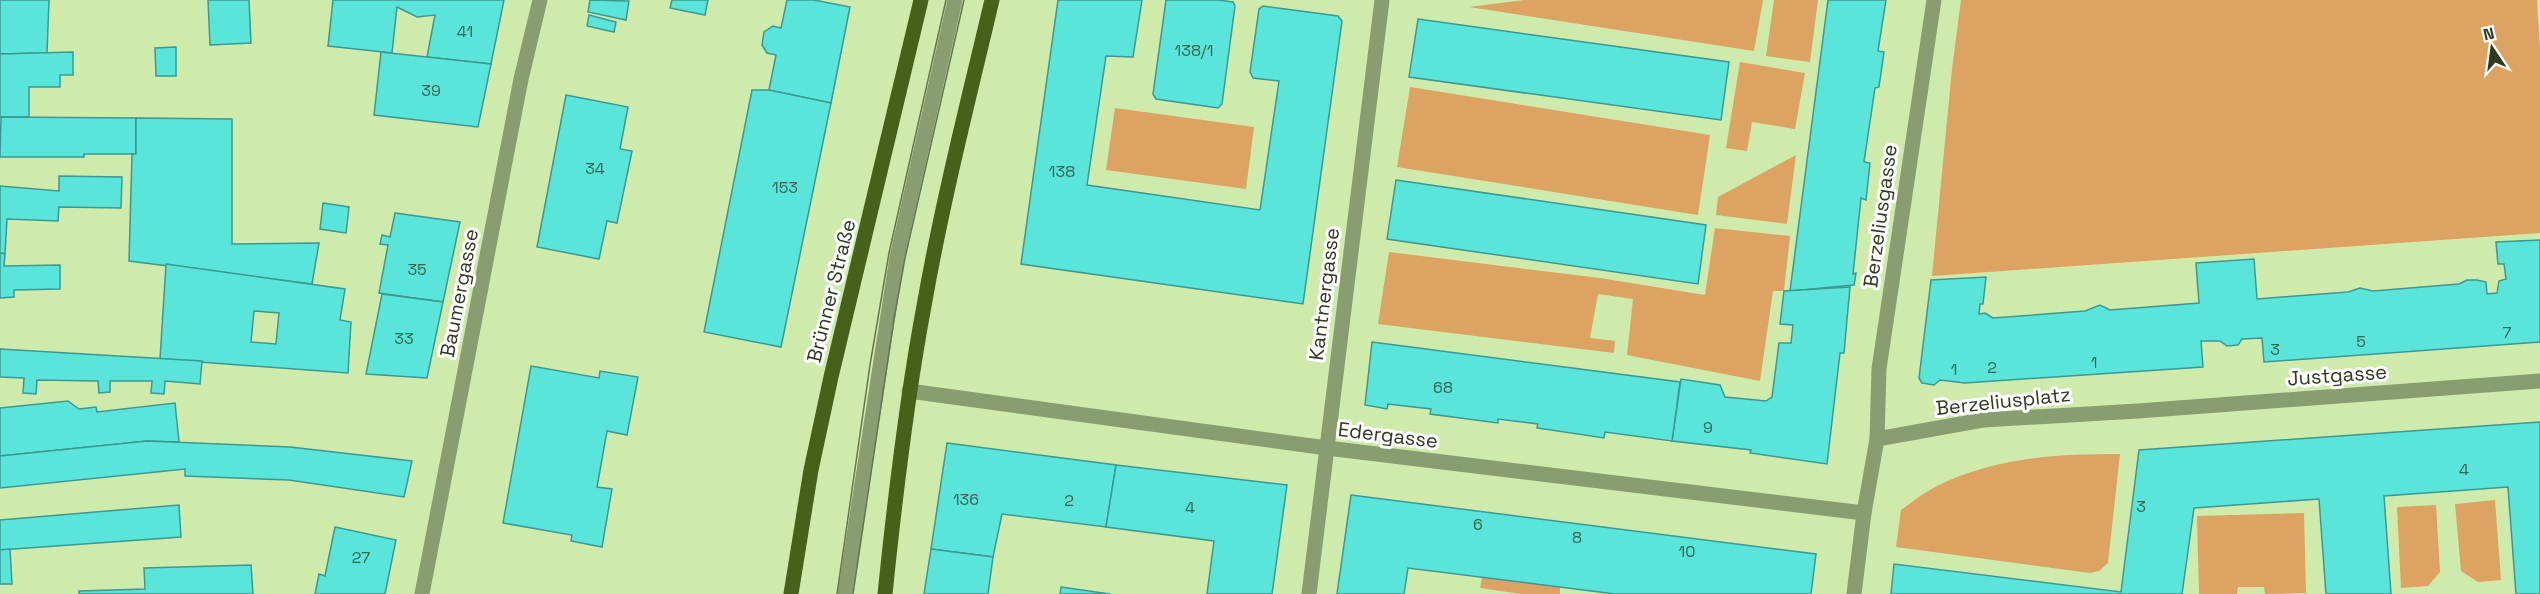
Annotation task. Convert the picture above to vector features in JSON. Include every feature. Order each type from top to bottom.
[{"type":"main road","name":"Brünner Straße","points":[[791,594],[811,470],[831,377],[921,0]]},
{"type":"main road","points":[[885,594],[891,524],[909,391],[949,180],[992,0]]},
{"type":"street","name":"Baumergasse","points":[[422,594],[521,80],[540,0]]},
{"type":"street","points":[[845,594],[897,257],[955,0]]},
{"type":"street","name":"Kantnergasse","points":[[1309,594],[1382,0]]},
{"type":"street","name":"Berzeliusgasse","points":[[1877,439],[1879,369],[1934,0]]},
{"type":"street","name":"Justgasse","points":[[2138,411],[2540,381]]},
{"type":"street","name":"Edergasse","points":[[909,391],[1327,448],[1864,513]]},
{"type":"street","name":"Berzeliusplatz","points":[[1877,439],[1983,420],[2138,411]]},
{"type":"street","points":[[1854,594],[1864,513],[1877,439]]},
{"type":"shaded area","points":[[1524,0],[1763,0],[1754,51],[1469,7]]},
{"type":"shaded area","points":[[1774,0],[1818,0],[1810,62],[1766,56]]},
{"type":"shaded area","points":[[1961,0],[2537,0],[2540,47],[2540,233],[1932,276]]},
{"type":"shaded area","points":[[1740,62],[1805,73],[1795,129],[1752,122],[1747,151],[1726,148]]},
{"type":"shaded area","points":[[1410,87],[1710,135],[1698,215],[1397,167]]},
{"type":"shaded area","points":[[1115,108],[1254,127],[1246,189],[1106,170]]},
{"type":"shaded area","points":[[1796,155],[1787,224],[1716,215],[1718,197]]},
{"type":"shaded area","points":[[1715,228],[1790,236],[1784,291],[1773,291],[1760,381],[1627,355],[1633,299],[1598,294],[1590,338],[1615,341],[1614,353],[1378,324],[1389,252],[1600,278],[1705,295]]},
{"type":"shaded area","points":[[2120,454],[2108,563],[2099,571],[2090,573],[1896,547],[1901,510],[1931,489],[1957,477],[2002,463],[2026,459]]},
{"type":"shaded area","points":[[2495,500],[2501,580],[2478,582],[2461,571],[2455,504]]},
{"type":"shaded area","points":[[2436,505],[2440,572],[2428,586],[2401,588],[2397,507]]},
{"type":"shaded area","points":[[2304,513],[2306,593],[2265,594],[2264,587],[2238,587],[2237,594],[2199,594],[2197,516]]},
{"type":"shaded area","points":[[1482,577],[1560,587],[1560,594],[1521,594],[1480,588]]},
{"type":"building","points":[[0,0],[49,0],[47,53],[0,54]]},
{"type":"building","points":[[208,0],[249,0],[251,43],[210,45]]},
{"type":"building","points":[[333,0],[504,0],[491,64],[427,57],[435,15],[417,17],[397,7],[392,53],[328,46]]},
{"type":"building","points":[[590,0],[629,1],[626,20],[588,12]]},
{"type":"building","points":[[672,0],[708,0],[705,15],[670,8]]},
{"type":"building","points":[[787,0],[814,0],[850,7],[831,103],[769,90],[776,55],[767,53],[762,45],[764,32],[773,26],[781,28]]},
{"type":"building","points":[[1058,0],[1142,0],[1133,57],[1106,56],[1087,185],[1260,210],[1279,81],[1253,78],[1250,72],[1259,9],[1263,6],[1338,16],[1342,21],[1303,304],[1021,264]]},
{"type":"building","points":[[1166,0],[1218,0],[1233,2],[1235,6],[1222,104],[1218,108],[1156,99],[1153,94]]},
{"type":"building","points":[[1828,0],[1886,0],[1878,51],[1884,52],[1879,87],[1875,88],[1864,162],[1870,163],[1866,200],[1861,198],[1853,274],[1856,273],[1854,285],[1790,291]]},
{"type":"building","points":[[589,15],[616,22],[614,32],[587,26]]},
{"type":"building","points":[[1418,19],[1729,62],[1721,120],[1409,77]]},
{"type":"building","points":[[176,47],[176,76],[156,76],[155,48]]},
{"type":"building","points":[[73,52],[73,75],[60,75],[60,87],[29,87],[29,117],[0,117],[0,54]]},
{"type":"building","points":[[381,52],[491,64],[478,127],[374,115]]},
{"type":"building","points":[[752,90],[769,90],[831,103],[781,347],[704,332]]},
{"type":"building","points":[[566,95],[628,107],[620,149],[632,151],[617,223],[607,221],[599,259],[537,247]]},
{"type":"building","points":[[1,117],[136,118],[136,154],[84,154],[84,157],[0,157]]},
{"type":"building","points":[[136,118],[232,119],[232,244],[319,243],[312,284],[129,261],[132,154],[136,154]]},
{"type":"building","points":[[59,176],[122,177],[121,208],[59,207],[58,221],[7,219],[5,254],[0,253],[0,186],[59,191]]},
{"type":"building","points":[[1396,180],[1706,225],[1698,284],[1387,239]]},
{"type":"building","points":[[323,203],[349,207],[346,233],[320,229]]},
{"type":"building","points":[[395,213],[460,222],[443,302],[379,293],[388,245],[380,244],[382,235],[390,237]]},
{"type":"building","points":[[2540,240],[2540,342],[2264,362],[2262,338],[2242,339],[2238,345],[2227,346],[2220,341],[2201,341],[2203,367],[1965,383],[1940,380],[1934,385],[1922,383],[1919,378],[1931,280],[1986,277],[1983,304],[1980,304],[1979,314],[1985,313],[1993,318],[2085,311],[2100,305],[2110,310],[2199,303],[2196,263],[2254,259],[2257,299],[2348,292],[2360,288],[2373,291],[2459,284],[2467,280],[2486,282],[2487,294],[2497,293],[2499,281],[2506,279],[2504,264],[2498,264],[2496,242]]},
{"type":"building","points":[[0,253],[5,254],[4,266],[60,265],[60,289],[14,290],[14,297],[0,298]]},
{"type":"building","points":[[166,264],[345,289],[340,320],[351,322],[348,373],[160,359]],"holes":[[[254,311],[279,313],[276,344],[251,342]]]},
{"type":"building","points":[[1850,287],[1844,353],[1840,353],[1827,464],[1750,453],[1751,450],[1672,441],[1681,379],[1720,385],[1725,397],[1766,401],[1772,397],[1779,343],[1791,343],[1793,325],[1780,324],[1784,291]]},
{"type":"building","points":[[382,294],[443,302],[427,378],[366,374]]},
{"type":"building","points":[[1372,342],[1680,382],[1672,441],[1605,432],[1604,438],[1537,428],[1538,424],[1498,419],[1498,423],[1430,414],[1431,409],[1388,404],[1387,409],[1365,405]]},
{"type":"building","points":[[0,349],[202,361],[200,384],[165,381],[164,394],[151,393],[152,381],[110,381],[110,392],[99,393],[98,381],[37,380],[36,394],[23,393],[24,378],[0,377]]},
{"type":"building","points":[[531,366],[599,378],[600,371],[638,377],[627,435],[607,431],[597,487],[612,489],[602,547],[571,541],[572,535],[503,523]]},
{"type":"building","points":[[68,401],[79,409],[96,407],[97,412],[175,403],[179,442],[147,441],[0,456],[0,408]]},
{"type":"building","points":[[2540,422],[2540,594],[2516,594],[2508,487],[2384,496],[2391,594],[2326,594],[2319,499],[2194,508],[2182,594],[1891,594],[1894,564],[2121,592],[2139,450]]},
{"type":"building","points":[[147,441],[290,447],[412,461],[404,497],[289,480],[185,476],[185,469],[0,488],[0,456]]},
{"type":"building","points":[[947,443],[1116,465],[1106,527],[1002,514],[993,557],[931,549]]},
{"type":"building","points":[[1116,465],[1287,485],[1272,594],[1207,594],[1214,541],[1106,527]]},
{"type":"building","points":[[1351,495],[1816,554],[1811,594],[1615,594],[1408,568],[1404,594],[1337,594]]},
{"type":"building","points":[[179,505],[181,537],[0,550],[0,520]]},
{"type":"building","points":[[335,527],[396,540],[385,594],[315,594],[319,574],[325,576]]},
{"type":"building","points":[[10,549],[12,584],[0,584],[0,550]]},
{"type":"building","points":[[931,549],[993,557],[988,594],[924,594]]},
{"type":"building","points":[[251,565],[253,594],[79,594],[79,591],[145,589],[144,568]]},
{"type":"building","points":[[1061,587],[1110,594],[1060,594]]},
{"type":"tram line","points":[[837,594],[870,365],[889,253],[946,0]]},
{"type":"tram line","points":[[853,594],[905,258],[964,0]]}]
